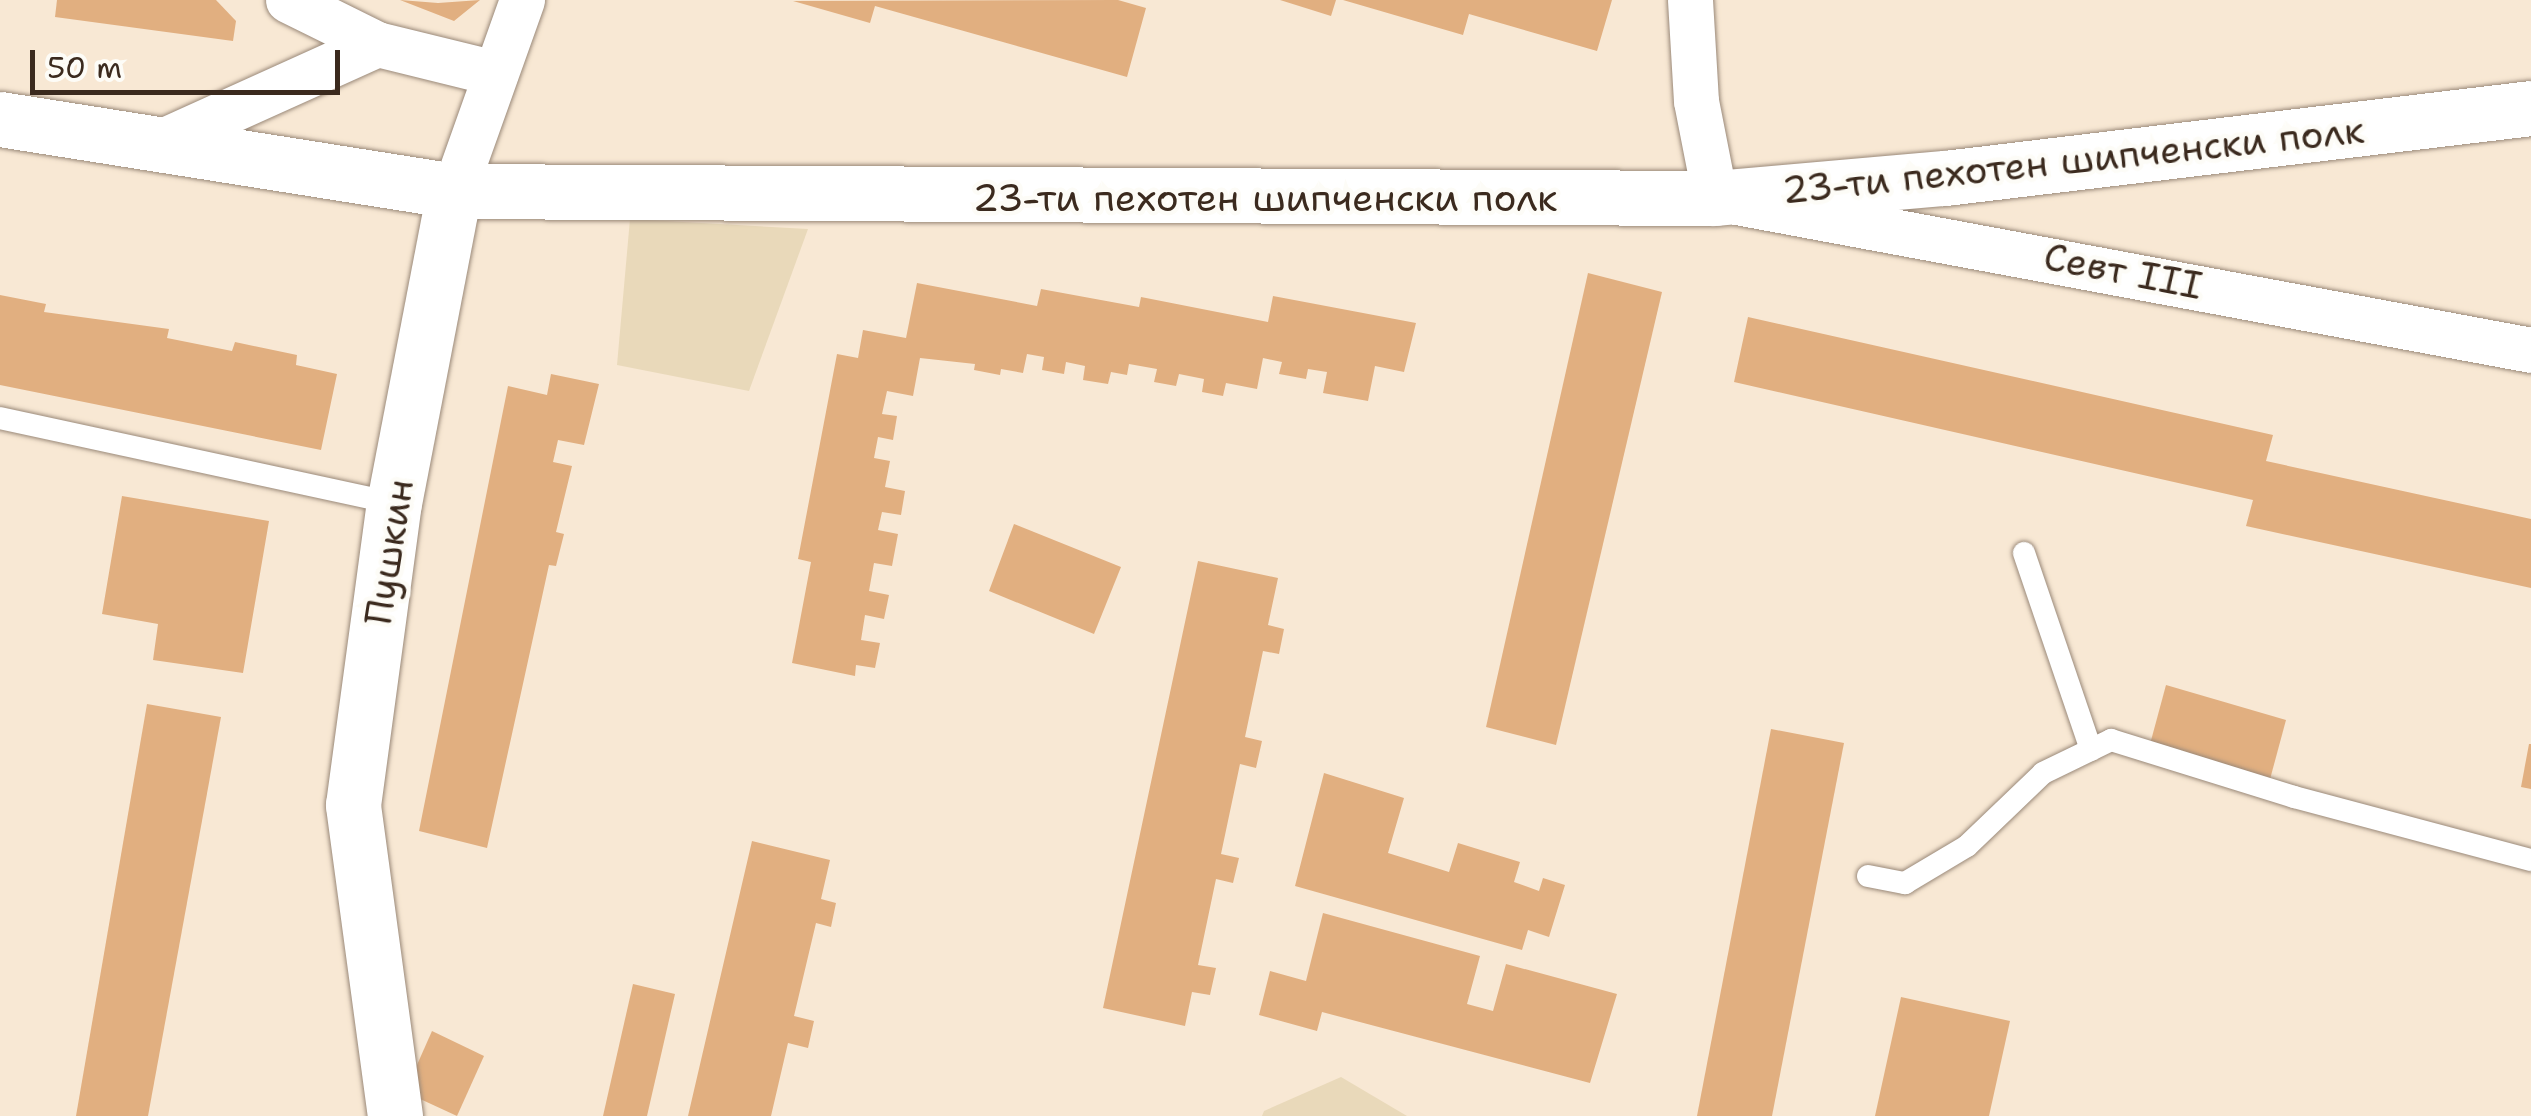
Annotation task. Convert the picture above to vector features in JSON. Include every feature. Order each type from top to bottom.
[{"type":"main road","name":"23-ти пехотен шипченски полк","points":[[0,118],[149,147],[454,191],[1715,198],[1945,178],[2531,108]]},
{"type":"main road","name":"Пушкин","points":[[395,1116],[352,805],[394,503],[454,191]]},
{"type":"street","points":[[288,0],[377,44],[495,73]]},
{"type":"street","name":"Пушкин","points":[[454,191],[522,0]]},
{"type":"street","points":[[1690,0],[1696,101],[1715,198]]},
{"type":"street","points":[[149,147],[377,44]]},
{"type":"street","name":"Севт III","points":[[1715,198],[2531,350]]},
{"type":"lane","points":[[0,418],[394,503]]},
{"type":"lane","points":[[2024,552],[2091,750]]},
{"type":"lane","points":[[1868,876],[1905,883],[1967,846],[2043,772],[2111,740],[2294,798],[2531,860]]},
{"type":"shaded area","points":[[630,219],[808,229],[749,391],[617,365]]},
{"type":"shaded area","points":[[1341,1077],[1407,1116],[1262,1116],[1264,1111]]},
{"type":"building","points":[[57,0],[216,0],[236,21],[233,41],[55,17]]},
{"type":"building","points":[[400,0],[438,3],[480,0],[454,21]]},
{"type":"building","points":[[1118,0],[1146,8],[1127,77],[875,6],[870,23],[793,1]]},
{"type":"building","points":[[1280,0],[1336,0],[1331,16]]},
{"type":"building","points":[[1343,0],[1612,0],[1597,51],[1469,14],[1463,35]]},
{"type":"building","points":[[1588,273],[1662,292],[1556,745],[1486,727]]},
{"type":"building","points":[[917,283],[1037,306],[1041,289],[1139,307],[1141,297],[1268,322],[1273,296],[1416,323],[1404,372],[1375,366],[1368,401],[1323,393],[1327,372],[1308,369],[1306,379],[1279,374],[1282,362],[1263,358],[1257,389],[1226,383],[1223,396],[1202,392],[1204,379],[1179,374],[1176,386],[1154,382],[1157,369],[1129,364],[1127,375],[1111,372],[1108,384],[1083,380],[1085,366],[1066,362],[1064,374],[1042,370],[1044,357],[1027,354],[1023,373],[1001,369],[1000,375],[974,370],[975,364],[920,358],[913,396],[887,391],[882,414],[897,416],[893,440],[878,437],[874,458],[890,461],[885,487],[905,491],[901,515],[882,512],[878,530],[898,534],[892,566],[874,563],[869,591],[889,595],[884,619],[865,615],[861,640],[880,643],[875,668],[856,665],[855,676],[792,663],[811,562],[798,559],[837,354],[858,358],[863,330],[906,338]]},
{"type":"building","points":[[0,295],[46,304],[44,312],[169,329],[167,338],[232,351],[235,342],[297,355],[296,365],[337,374],[321,450],[0,385]]},
{"type":"building","points":[[1748,317],[2273,435],[2266,461],[2531,519],[2531,588],[2246,526],[2253,500],[1734,382]]},
{"type":"building","points":[[551,374],[599,384],[584,445],[558,440],[553,462],[572,466],[556,532],[564,534],[556,566],[549,565],[487,848],[419,831],[508,386],[547,395]]},
{"type":"building","points":[[122,496],[269,521],[243,673],[153,660],[158,624],[102,614]]},
{"type":"building","points":[[1014,524],[1121,567],[1094,634],[989,591]]},
{"type":"building","points":[[1198,561],[1278,578],[1268,625],[1284,629],[1279,654],[1263,651],[1245,737],[1262,741],[1256,768],[1240,764],[1221,854],[1239,858],[1233,883],[1216,879],[1198,965],[1216,968],[1210,995],[1192,992],[1185,1026],[1103,1008]]},
{"type":"building","points":[[2166,685],[2286,720],[2269,783],[2149,748]]},
{"type":"building","points":[[147,704],[221,717],[148,1116],[76,1116]]},
{"type":"building","points":[[1771,729],[1844,743],[1772,1116],[1697,1116]]},
{"type":"building","points":[[2531,744],[2531,789],[2521,787]]},
{"type":"building","points":[[1324,773],[1404,798],[1388,853],[1449,872],[1458,843],[1520,862],[1514,882],[1539,891],[1543,878],[1565,885],[1549,937],[1528,930],[1522,950],[1295,886]]},
{"type":"building","points":[[752,841],[830,860],[821,899],[836,903],[831,927],[816,923],[794,1016],[814,1021],[808,1048],[788,1043],[771,1116],[688,1116]]},
{"type":"building","points":[[1323,913],[1480,956],[1467,1004],[1493,1011],[1506,964],[1617,994],[1590,1083],[1322,1012],[1317,1031],[1259,1015],[1270,971],[1306,981]]},
{"type":"building","points":[[633,984],[675,994],[647,1116],[603,1116]]},
{"type":"building","points":[[1901,997],[2010,1021],[1989,1116],[1875,1116]]},
{"type":"building","points":[[432,1031],[484,1056],[457,1116],[405,1092]]}]
